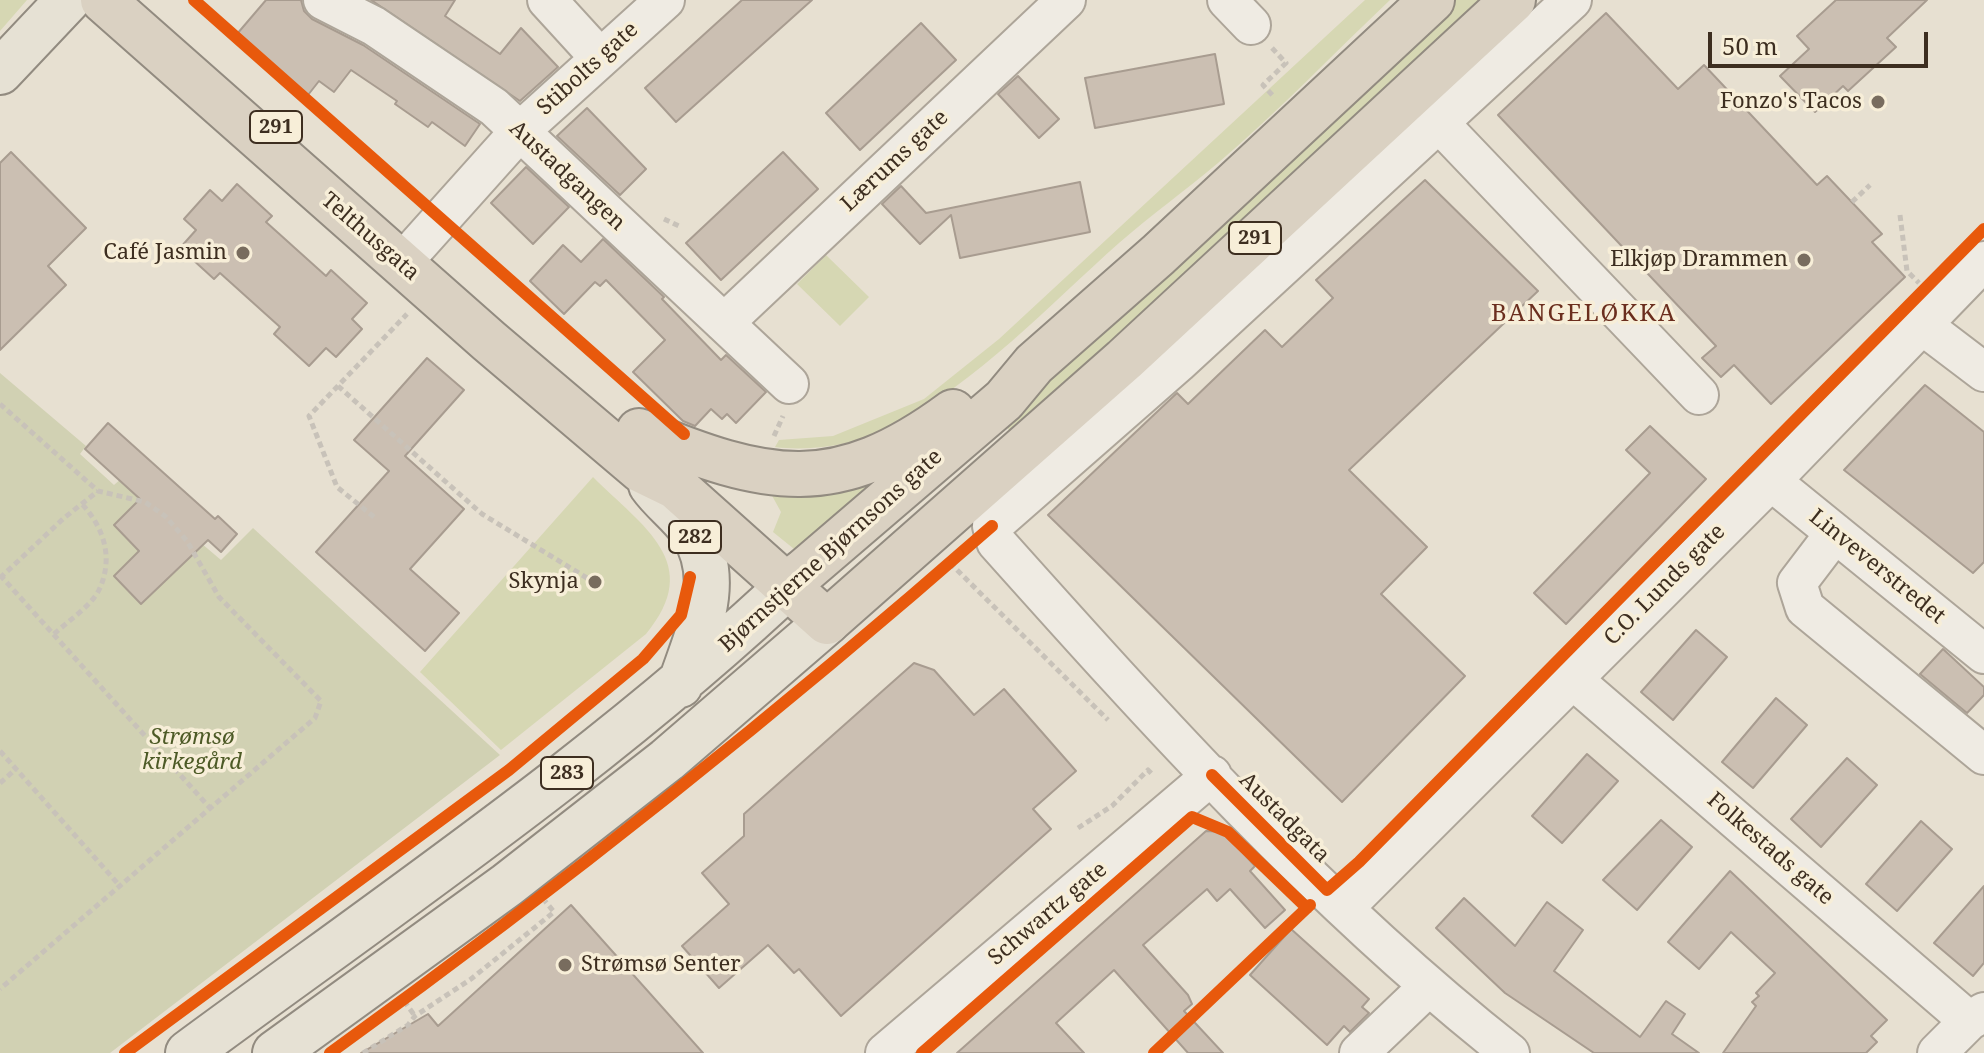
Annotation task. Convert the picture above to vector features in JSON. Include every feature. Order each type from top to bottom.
[{"type":"highway","name":"Telthusgata","points":[[103,0],[358,228],[640,450],[795,580],[827,622]]},
{"type":"highway","name":"Telthusgata","points":[[144,0],[216,75],[520,336],[640,450],[777,473],[829,472],[889,454],[918,438],[993,383],[1034,364]]},
{"type":"highway","name":"Bjørnstjerne Bjørnsons gate","points":[[795,580],[1004,400],[1034,364],[1158,255],[1432,0]]},
{"type":"highway","name":"291","points":[[827,622],[1124,360],[1513,0]]},
{"type":"main road","points":[[0,72],[68,0]]},
{"type":"main road","name":"Telthusgata","points":[[640,450],[662,501],[690,528],[709,574],[701,621],[679,686]]},
{"type":"main road","name":"Bjørnstjerne Bjørnsons gate","points":[[188,1053],[523,807],[679,686],[795,580]]},
{"type":"main road","name":"283","points":[[275,1053],[507,885],[655,769],[827,622]]},
{"type":"street","name":"Austadgangen","points":[[323,0],[374,26],[494,107],[789,384]]},
{"type":"street","points":[[547,0],[600,58]]},
{"type":"street","name":"Stibolts gate","points":[[416,247],[519,132],[665,0]]},
{"type":"street","name":"Lærums gate","points":[[724,323],[1066,0]]},
{"type":"street","points":[[992,526],[1178,363],[1572,0]]},
{"type":"street","points":[[1439,123],[1699,395]]},
{"type":"street","name":"C.O. Lunds gate","points":[[1345,907],[1771,481],[1920,305],[1984,261]]},
{"type":"street","points":[[1920,305],[1984,372]]},
{"type":"street","points":[[992,526],[995,474]]},
{"type":"street","name":"Linveverstredet","points":[[1771,481],[1984,654]]},
{"type":"street","name":"Austadgata","points":[[992,526],[996,542],[1212,775],[1427,988],[1510,1053]]},
{"type":"street","points":[[1835,533],[1797,583],[1805,608],[1984,755]]},
{"type":"street","name":"Folkestads gate","points":[[1571,678],[1976,1016]]},
{"type":"street","name":"Schwartz gate","points":[[885,1053],[1212,775]]},
{"type":"street","points":[[1359,1053],[1427,988]]},
{"type":"street","points":[[1937,1053],[1976,1016]]},
{"type":"path","points":[[1239,12],[1286,63],[1263,85],[1284,108]]},
{"type":"path","points":[[1852,202],[1870,185]]},
{"type":"path","points":[[1900,215],[1907,271],[1920,305]]},
{"type":"path","points":[[1920,305],[1935,279]]},
{"type":"path","points":[[374,517],[337,487],[309,416],[415,306]]},
{"type":"path","points":[[770,443],[786,408],[789,384]]},
{"type":"path","points":[[338,386],[482,514],[587,578]]},
{"type":"path","points":[[0,404],[98,491],[145,502],[165,516],[187,541],[219,597],[321,701],[315,718],[0,989]]},
{"type":"path","points":[[98,491],[0,576],[210,808]]},
{"type":"path","points":[[54,634],[98,591],[107,552],[98,522],[82,504]]},
{"type":"path","points":[[939,573],[992,526]]},
{"type":"path","points":[[950,563],[1120,728]]},
{"type":"path","points":[[0,751],[120,886]]},
{"type":"path","points":[[1078,828],[1112,806],[1148,770],[1151,758]]},
{"type":"path","points":[[0,783],[16,769]]},
{"type":"path","points":[[1148,770],[1154,776]]},
{"type":"path","points":[[530,907],[555,888]]},
{"type":"path","points":[[363,1053],[471,979],[554,912],[542,897]]},
{"type":"path","points":[[391,1009],[416,991]]},
{"type":"path","points":[[403,1000],[415,1016]]},
{"type":"green space","points":[[0,0],[27,0],[0,31]]},
{"type":"green space","points":[[1365,0],[1390,0],[1240,144],[1131,233],[1011,342],[954,387],[893,426],[866,438],[820,447],[775,447],[779,440],[833,436],[924,399],[999,339]]},
{"type":"green space","points":[[1453,0],[1483,0],[1014,440],[1004,421]]},
{"type":"green space","points":[[826,255],[869,297],[840,326],[797,284]]},
{"type":"green space","name":"Strømsø kirkegård","points":[[0,373],[86,446],[80,454],[114,485],[123,477],[221,560],[253,528],[500,755],[110,1053],[0,1053]]},
{"type":"green space","points":[[593,477],[631,513],[660,548],[668,566],[670,587],[663,609],[646,634],[501,750],[420,672]]},
{"type":"green space","points":[[878,482],[799,553],[773,532],[781,512],[770,492]]},
{"type":"building","points":[[266,0],[301,0],[304,11],[312,19],[363,45],[480,124],[465,146],[432,122],[428,127],[395,104],[397,101],[351,70],[334,92],[319,81],[308,95],[237,34]]},
{"type":"building","points":[[371,0],[455,0],[445,16],[500,54],[521,28],[558,67],[520,101]]},
{"type":"building","points":[[742,0],[812,0],[676,122],[645,88]]},
{"type":"building","points":[[1836,0],[1927,0],[1887,38],[1896,47],[1848,91],[1843,86],[1815,112],[1780,76],[1809,49],[1797,36]]},
{"type":"building","points":[[1606,13],[1678,89],[1704,65],[1817,185],[1827,176],[1882,234],[1872,242],[1905,277],[1771,404],[1734,365],[1721,377],[1702,358],[1716,346],[1498,115]]},
{"type":"building","points":[[921,23],[956,60],[860,150],[826,113]]},
{"type":"building","points":[[1215,54],[1224,104],[1095,128],[1085,78]]},
{"type":"building","points":[[1018,76],[1059,119],[1039,138],[998,94]]},
{"type":"building","points":[[587,108],[646,169],[620,195],[557,136]]},
{"type":"building","points":[[11,152],[86,228],[48,266],[66,285],[0,350],[0,163]]},
{"type":"building","points":[[783,152],[818,189],[721,280],[686,243]]},
{"type":"building","points":[[526,167],[569,207],[533,244],[491,203]]},
{"type":"building","points":[[1425,180],[1538,291],[1349,470],[1427,547],[1381,594],[1465,676],[1342,802],[1048,515],[1177,393],[1188,404],[1265,330],[1282,347],[1333,298],[1316,280]]},
{"type":"building","points":[[1080,182],[1090,232],[960,258],[951,215],[920,244],[882,204],[901,186],[926,213]]},
{"type":"building","points":[[237,184],[272,216],[266,222],[326,276],[331,270],[367,303],[352,319],[362,329],[336,357],[326,348],[309,366],[274,334],[280,327],[220,273],[214,279],[180,248],[196,230],[184,219],[210,190],[222,201]]},
{"type":"building","points":[[603,239],[664,297],[662,299],[721,360],[726,355],[766,392],[736,423],[727,414],[722,419],[711,409],[695,426],[683,421],[633,372],[665,340],[606,280],[600,286],[595,282],[564,314],[530,281],[563,245],[581,262]]},
{"type":"building","points":[[427,358],[464,390],[405,456],[464,509],[410,569],[459,613],[425,651],[316,552],[389,471],[354,440]]},
{"type":"building","points":[[1925,385],[1984,432],[1984,562],[1973,573],[1844,470]]},
{"type":"building","points":[[108,423],[215,519],[218,516],[237,534],[221,552],[208,540],[141,604],[114,576],[139,551],[114,525],[140,499],[85,449]]},
{"type":"building","points":[[1650,426],[1706,479],[1566,624],[1534,593],[1650,473],[1626,450]]},
{"type":"building","points":[[1696,630],[1727,657],[1673,720],[1641,692]]},
{"type":"building","points":[[1943,649],[1984,687],[1984,695],[1967,713],[1920,674]]},
{"type":"building","points":[[914,663],[934,670],[974,715],[1004,689],[1076,771],[1033,809],[1051,829],[841,1016],[799,969],[794,973],[768,945],[719,988],[682,946],[729,904],[702,873],[744,836],[744,814]]},
{"type":"building","points":[[1776,698],[1807,725],[1753,788],[1722,762]]},
{"type":"building","points":[[1587,754],[1618,781],[1562,843],[1532,816]]},
{"type":"building","points":[[1847,758],[1877,785],[1821,847],[1791,819]]},
{"type":"building","points":[[1661,820],[1692,847],[1637,910],[1603,880]]},
{"type":"building","points":[[1921,821],[1952,849],[1897,911],[1866,884]]},
{"type":"building","points":[[1206,831],[1224,832],[1255,866],[1250,871],[1285,910],[1265,928],[1230,889],[1217,901],[1207,889],[1143,945],[1188,995],[1192,1004],[1184,1011],[1223,1053],[1188,1053],[1114,970],[1056,1023],[1084,1053],[957,1053]]},
{"type":"building","points":[[1730,871],[1887,1020],[1871,1036],[1877,1042],[1866,1053],[1723,1053],[1756,1006],[1752,1002],[1759,996],[1756,993],[1775,973],[1731,932],[1699,969],[1668,942]]},
{"type":"building","points":[[1984,886],[1984,963],[1973,976],[1934,943]]},
{"type":"building","points":[[1464,898],[1515,946],[1547,902],[1583,930],[1554,971],[1640,1037],[1666,1001],[1685,1014],[1672,1034],[1699,1053],[1594,1053],[1505,993],[1436,928]]},
{"type":"building","name":"Strømsø Senter","points":[[571,905],[703,1053],[361,1053],[428,1014],[438,1026]]},
{"type":"building","points":[[1291,929],[1369,999],[1362,1007],[1369,1013],[1350,1032],[1344,1026],[1327,1045],[1250,975]]},
{"type":"cycle path","points":[[194,0],[684,434]]},
{"type":"cycle path","points":[[1212,775],[1327,890],[1359,862],[1984,229]]},
{"type":"cycle path","points":[[330,1053],[584,863],[750,731],[992,526]]},
{"type":"cycle path","points":[[125,1053],[509,770],[643,659],[681,615],[690,577]]},
{"type":"cycle path","points":[[922,1053],[1192,817],[1228,832],[1307,908]]},
{"type":"cycle path","points":[[1154,1053],[1310,905]]},
{"type":"place","name":"Fonzo's Tacos","points":[[1878,102]]},
{"type":"place","name":"Café Jasmin","points":[[243,253]]},
{"type":"place","name":"Elkjøp Drammen","points":[[1804,260]]},
{"type":"place","name":"Skynja","points":[[595,582]]},
{"type":"place","name":"Strømsø Senter","points":[[565,965]]},
{"type":"district","name":"BANGELØKKA","points":[[1584,314]]}]
